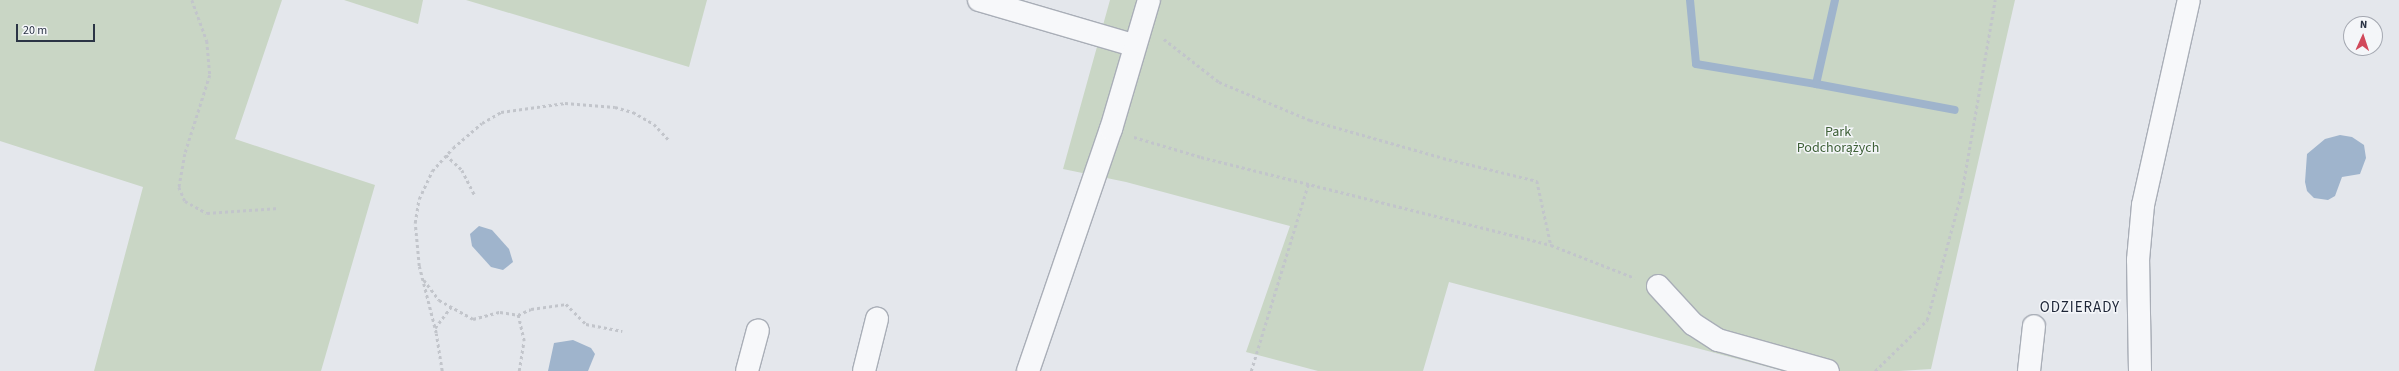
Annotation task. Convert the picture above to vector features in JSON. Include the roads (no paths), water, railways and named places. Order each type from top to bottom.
[{"type":"street","points":[[979,0],[1133,45]]},
{"type":"street","points":[[1028,371],[1110,129],[1133,45],[1142,22],[1148,0]]},
{"type":"street","points":[[2140,371],[2138,260],[2143,205],[2189,0]]},
{"type":"street","points":[[1658,286],[1693,324],[1718,340],[1828,371]]},
{"type":"street","points":[[864,371],[877,319]]},
{"type":"street","points":[[2029,371],[2034,326]]},
{"type":"street","points":[[747,371],[758,330]]},
{"type":"water","points":[[2340,135],[2352,137],[2364,145],[2366,158],[2360,174],[2342,177],[2335,196],[2328,200],[2314,198],[2307,191],[2305,182],[2307,154],[2325,139]]},
{"type":"water","points":[[479,226],[492,230],[509,249],[513,262],[503,270],[491,267],[472,246],[470,234]]},
{"type":"water","points":[[573,340],[591,348],[595,354],[588,371],[548,371],[554,343]]},
{"type":"waterway","points":[[1690,0],[1696,64],[1816,84]]},
{"type":"waterway","points":[[1835,0],[1816,84],[1955,110]]},
{"type":"district","name":"ODZIERADY","points":[[2080,308]]},
{"type":"park label","name":"Park Podchorążych","points":[[1838,140]]}]
